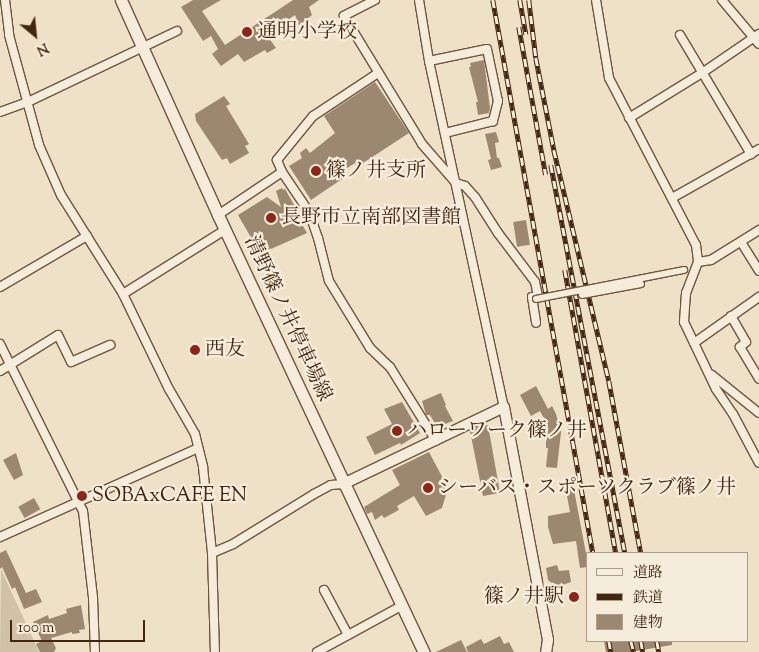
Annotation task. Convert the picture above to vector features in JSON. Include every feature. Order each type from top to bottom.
[{"type":"main road","name":"清野篠ノ井停車場線","points":[[120,0],[343,484],[424,652]]},
{"type":"street","points":[[5,0],[9,35],[39,145],[61,196],[123,294],[169,389],[195,434],[203,467],[212,553],[215,652]]},
{"type":"street","points":[[375,0],[344,16],[422,144],[456,183],[465,186],[475,197],[535,282],[538,296],[532,297],[536,323]]},
{"type":"street","points":[[419,0],[429,61],[504,407],[526,536],[548,640],[546,652]]},
{"type":"street","points":[[596,0],[609,78],[696,245],[698,262],[686,293],[684,322],[759,463]]},
{"type":"street","points":[[629,118],[757,39],[722,0]]},
{"type":"street","points":[[0,112],[28,102],[177,31]]},
{"type":"street","points":[[680,35],[751,154]]},
{"type":"street","points":[[429,61],[487,49],[498,101],[493,121],[446,134]]},
{"type":"street","points":[[378,73],[313,116],[277,160],[282,172],[309,212],[329,281],[370,348],[390,367],[436,441]]},
{"type":"street","points":[[672,198],[759,149]]},
{"type":"street","points":[[218,215],[282,172]]},
{"type":"street","points":[[123,294],[225,230]]},
{"type":"street","points":[[698,262],[711,260],[759,230]]},
{"type":"street","points":[[0,287],[88,236]]},
{"type":"street","points":[[741,242],[759,271]]},
{"type":"street","points":[[536,299],[684,270]]},
{"type":"street","points":[[582,295],[641,284]]},
{"type":"street","points":[[694,343],[759,297]]},
{"type":"street","points":[[731,316],[746,342],[740,347],[759,379]]},
{"type":"street","points":[[0,371],[58,336],[71,362],[110,345]]},
{"type":"street","points":[[0,344],[83,511],[93,598],[96,652]]},
{"type":"street","points":[[710,374],[759,413]]},
{"type":"street","points":[[212,553],[233,544],[314,494],[331,486],[343,484],[504,407]]},
{"type":"street","points":[[0,537],[198,448]]},
{"type":"street","points":[[324,590],[348,635]]},
{"type":"street","points":[[317,652],[401,606]]},
{"type":"shaded area","points":[[1,569],[39,652],[0,652]]},
{"type":"building","points":[[193,0],[221,0],[202,11],[225,45],[293,0],[319,0],[309,7],[312,15],[299,25],[295,15],[266,34],[276,48],[267,53],[265,50],[244,62],[238,54],[221,66],[212,54],[218,49],[211,36],[203,41],[181,7]]},
{"type":"building","points":[[484,60],[490,108],[489,113],[478,115],[476,102],[478,102],[469,67],[471,67],[470,63]]},
{"type":"building","points":[[375,82],[409,133],[357,167],[355,163],[341,172],[345,177],[311,200],[289,166],[302,158],[300,153],[306,148],[310,153],[335,133],[324,116]]},
{"type":"building","points":[[224,96],[230,104],[226,106],[249,144],[245,146],[249,153],[230,164],[227,158],[222,160],[196,121],[195,114]]},
{"type":"building","points":[[496,132],[499,142],[495,143],[497,158],[499,158],[502,167],[491,170],[488,160],[491,159],[485,134]]},
{"type":"building","points":[[282,188],[283,190],[285,189],[301,217],[299,219],[307,233],[255,256],[250,246],[253,244],[249,234],[238,215],[267,197],[281,207],[276,191]]},
{"type":"building","points":[[526,220],[530,245],[517,247],[513,222]]},
{"type":"building","points":[[536,386],[548,409],[552,406],[561,432],[557,468],[546,467],[548,448],[546,448],[546,422],[540,411],[531,416],[520,395]]},
{"type":"building","points":[[441,393],[453,421],[437,427],[430,415],[426,415],[422,401]]},
{"type":"building","points":[[402,402],[420,433],[401,445],[400,443],[375,455],[366,437],[392,424],[384,409]]},
{"type":"building","points":[[488,425],[500,493],[483,496],[470,431],[480,426]]},
{"type":"building","points":[[429,452],[448,488],[442,508],[426,516],[414,496],[397,506],[399,510],[384,518],[382,515],[375,520],[372,512],[367,514],[364,507],[400,485],[392,470]]},
{"type":"building","points":[[16,453],[23,475],[14,480],[3,460]]},
{"type":"building","points":[[572,479],[586,553],[586,567],[580,568],[576,541],[553,544],[548,527],[548,516],[570,512],[564,480]]},
{"type":"building","points":[[34,498],[40,509],[25,518],[18,507]]},
{"type":"building","points":[[6,550],[26,593],[36,589],[42,602],[24,609],[15,587],[12,589],[2,567],[0,569],[0,553]]},
{"type":"building","points":[[557,565],[559,571],[569,570],[571,582],[557,587],[548,580],[546,568]]},
{"type":"building","points":[[81,605],[85,629],[79,630],[80,633],[72,634],[72,632],[51,638],[56,648],[54,652],[40,652],[36,644],[42,641],[33,622],[48,615],[49,619],[67,613],[66,609]]},
{"type":"building","points":[[500,636],[504,644],[509,642],[514,652],[468,652],[466,647],[481,639],[484,644]]},
{"type":"building","points":[[461,640],[467,652],[436,652]]},
{"type":"building","points":[[604,642],[672,642],[672,645],[630,652],[606,652]]},
{"type":"railway","points":[[493,0],[593,552]]},
{"type":"railway","points":[[520,0],[526,34]]},
{"type":"railway","points":[[529,0],[536,58],[554,150],[609,381],[641,552]]},
{"type":"railway","points":[[519,27],[546,175]]},
{"type":"railway","points":[[551,165],[625,552]]},
{"type":"railway","points":[[565,270],[616,552]]},
{"type":"railway","points":[[609,642],[611,652]]},
{"type":"railway","points":[[631,642],[634,652]]},
{"type":"railway","points":[[641,642],[643,652]]},
{"type":"railway","points":[[657,642],[659,652]]},
{"type":"place","name":"通明小学校","points":[[247,32]]},
{"type":"place","name":"篠ノ井支所","points":[[316,171]]},
{"type":"place","name":"長野市立南部図書館","points":[[271,218]]},
{"type":"place","name":"西友","points":[[195,350]]},
{"type":"place","name":"ハローワーク篠ノ井","points":[[397,431]]},
{"type":"place","name":"シーバス・スポーツクラブ篠ノ井","points":[[428,488]]},
{"type":"place","name":"SOBAxCAFE EN","points":[[82,496]]},
{"type":"place","name":"篠ノ井駅","points":[[574,597]]}]
